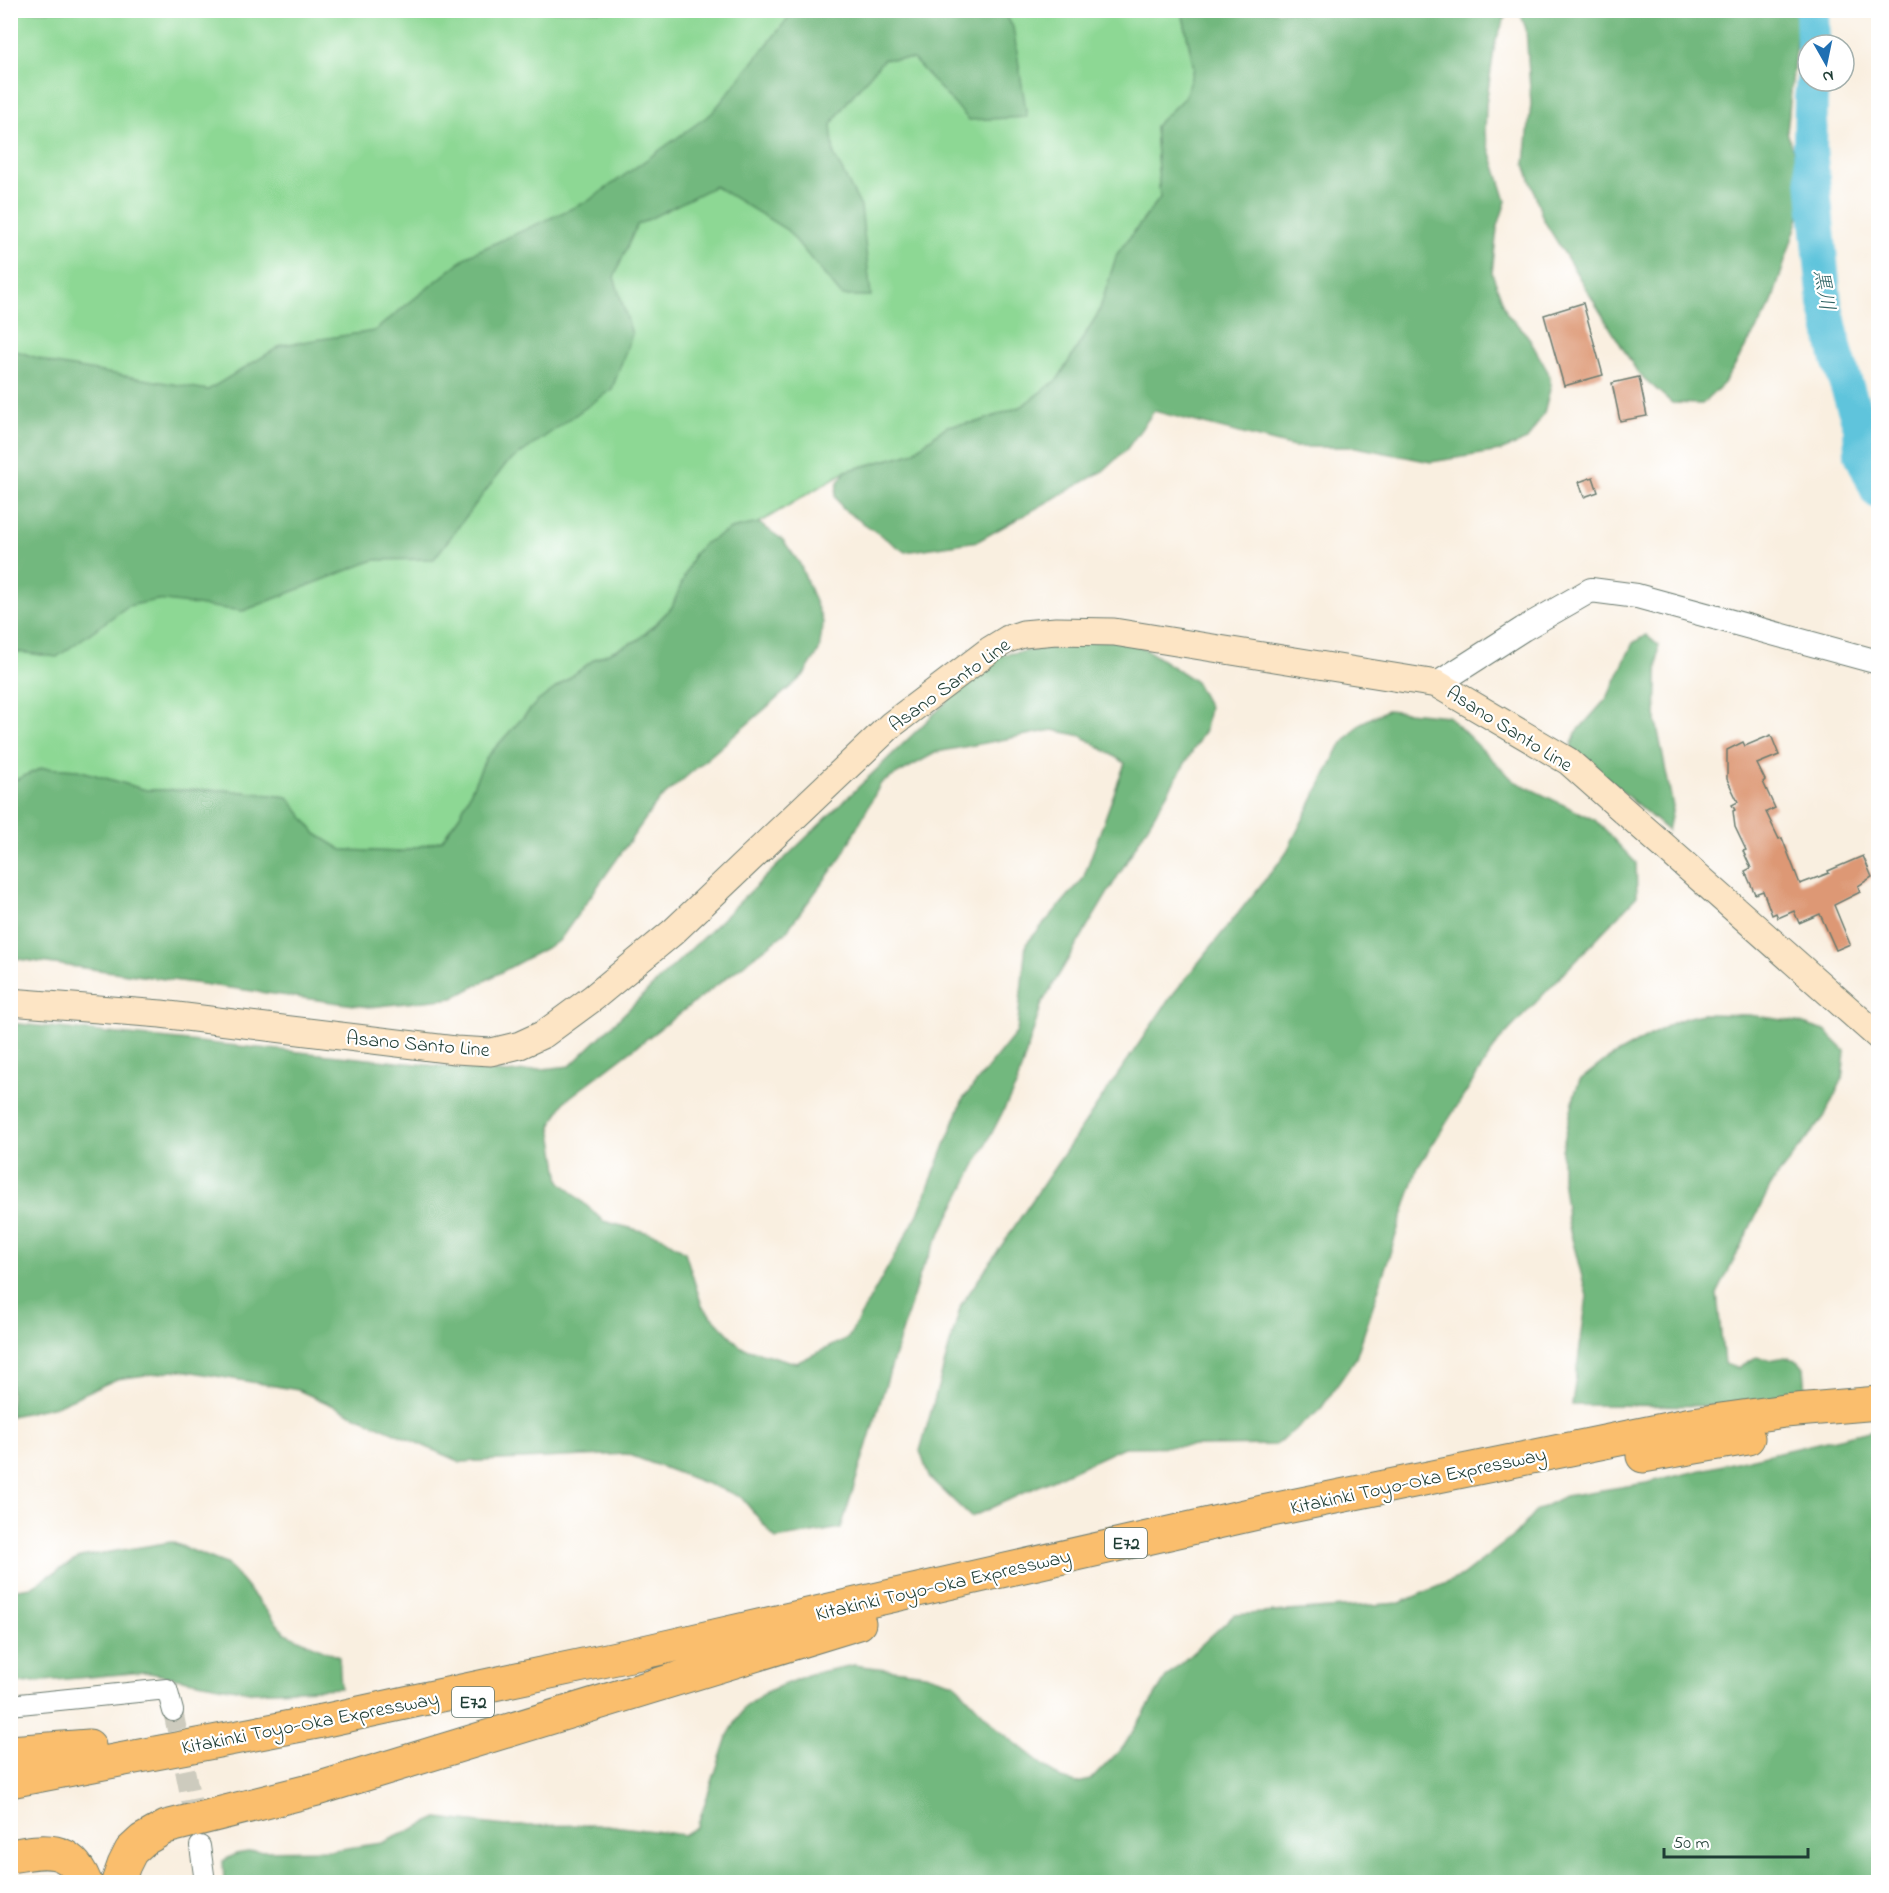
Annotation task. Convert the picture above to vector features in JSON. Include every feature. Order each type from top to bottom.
[{"type":"highway","name":"Kitakinki Toyo-Oka Expressway","points":[[10,1780],[378,1709],[635,1654],[1262,1512],[1681,1426],[1785,1411],[1878,1403]]},
{"type":"highway","name":"Kitakinki Toyo-Oka Expressway","points":[[10,1793],[429,1712],[1265,1526],[1878,1414]]},
{"type":"highway","points":[[118,1882],[131,1851],[143,1840],[166,1827],[339,1783],[933,1601]]},
{"type":"highway","points":[[10,1752],[74,1748],[378,1709]]},
{"type":"highway","points":[[10,1856],[51,1852],[63,1856],[73,1862],[85,1882]]},
{"type":"main road","name":"Asano Santo Line","points":[[10,1002],[161,1014],[455,1050],[491,1052],[520,1045],[544,1034],[593,998],[673,932],[891,725],[990,650],[1008,639],[1023,634],[1056,631],[1114,632],[1437,684],[1568,761],[1878,1036]]},
{"type":"street","points":[[1437,684],[1523,629],[1591,590],[1637,596],[1878,662]]},
{"type":"street","points":[[10,1705],[167,1689],[172,1711]]},
{"type":"street","points":[[200,1846],[205,1882]]},
{"type":"green space","points":[[10,11],[1182,11],[1194,68],[1185,97],[1155,126],[1160,198],[1117,254],[1099,312],[1058,379],[1022,406],[978,422],[947,426],[912,453],[846,471],[759,523],[731,529],[694,554],[672,607],[638,640],[595,659],[537,702],[486,758],[460,815],[442,840],[400,852],[342,850],[316,834],[287,797],[225,790],[146,790],[78,770],[42,768],[11,782]]},
{"type":"green space","points":[[794,11],[1003,11],[1013,27],[1027,117],[969,120],[913,59],[884,59],[847,102],[831,125],[834,155],[861,207],[871,296],[842,296],[787,230],[715,186],[637,225],[614,277],[632,334],[612,389],[506,464],[434,559],[374,560],[243,611],[157,600],[128,606],[57,657],[11,651],[11,349],[55,364],[208,390],[282,345],[374,331],[469,255],[588,201],[712,113]]},
{"type":"green space","points":[[1182,11],[1799,11],[1787,132],[1802,177],[1802,208],[1771,305],[1724,383],[1702,404],[1672,403],[1638,373],[1543,219],[1525,164],[1531,104],[1526,29],[1521,15],[1506,15],[1495,43],[1486,104],[1485,134],[1506,201],[1497,229],[1492,273],[1507,314],[1527,335],[1548,372],[1551,385],[1544,413],[1527,440],[1500,451],[1431,462],[1356,447],[1294,447],[1154,411],[1126,450],[1103,471],[978,541],[905,552],[843,509],[835,496],[838,482],[846,471],[912,453],[947,426],[978,422],[1022,406],[1058,379],[1099,312],[1117,254],[1160,198],[1155,126],[1185,97],[1194,68]]},
{"type":"green space","points":[[759,523],[783,540],[800,564],[823,622],[819,651],[803,676],[658,801],[559,941],[453,998],[369,1007],[11,958],[11,782],[42,768],[78,770],[146,790],[225,790],[288,797],[316,834],[342,850],[400,852],[442,840],[460,815],[486,758],[537,702],[595,659],[638,640],[653,627],[672,607],[694,554],[705,543],[731,529]]},
{"type":"green space","points":[[1646,635],[1658,645],[1656,721],[1673,807],[1668,831],[1571,747],[1576,733],[1607,698],[1633,643]]},
{"type":"green space","points":[[1114,637],[1142,647],[1195,681],[1209,707],[1205,730],[1042,1003],[1016,1086],[921,1271],[841,1528],[776,1539],[740,1496],[627,1454],[460,1462],[298,1390],[181,1370],[117,1379],[56,1406],[11,1416],[10,1023],[507,1073],[570,1066],[994,656]],"holes":[[[1053,730],[1082,736],[1125,763],[1083,879],[1026,944],[1017,1032],[963,1099],[918,1214],[848,1338],[796,1363],[741,1347],[702,1306],[685,1252],[661,1236],[603,1221],[560,1181],[551,1126],[565,1101],[785,933],[840,859],[881,783],[937,752]]]},
{"type":"green space","points":[[1387,710],[1448,716],[1514,781],[1595,820],[1636,863],[1637,896],[1498,1042],[1418,1167],[1356,1358],[1320,1410],[1275,1445],[1124,1447],[971,1517],[929,1477],[920,1451],[961,1305],[1170,998],[1285,855],[1340,746],[1361,723]]},
{"type":"green space","points":[[1702,1014],[1749,1015],[1797,1022],[1825,1031],[1845,1051],[1842,1080],[1824,1117],[1772,1183],[1717,1294],[1724,1364],[1738,1368],[1756,1357],[1770,1360],[1785,1357],[1799,1361],[1804,1367],[1806,1395],[1764,1406],[1572,1405],[1587,1296],[1568,1223],[1562,1178],[1562,1150],[1575,1093],[1580,1080],[1606,1060],[1674,1022]]},
{"type":"green space","points":[[1878,1429],[1878,1882],[224,1882],[223,1861],[236,1854],[254,1851],[334,1850],[382,1843],[438,1818],[505,1826],[606,1825],[684,1835],[697,1827],[727,1737],[744,1708],[768,1691],[810,1674],[854,1665],[925,1674],[954,1683],[1000,1731],[1061,1779],[1077,1783],[1091,1780],[1124,1746],[1167,1676],[1234,1615],[1400,1603],[1462,1576],[1516,1534],[1537,1510],[1565,1496],[1646,1483]]},
{"type":"green space","points":[[171,1542],[228,1565],[285,1633],[339,1657],[341,1688],[252,1692],[144,1672],[11,1684],[11,1590],[31,1587],[80,1557]]},
{"type":"building","points":[[1583,303],[1603,375],[1564,386],[1544,315]]},
{"type":"building","points":[[1639,377],[1647,416],[1620,421],[1612,383]]},
{"type":"building","points":[[1593,477],[1598,492],[1584,497],[1579,482]]},
{"type":"building","points":[[1771,735],[1779,755],[1757,764],[1775,808],[1766,812],[1779,839],[1782,838],[1800,884],[1863,856],[1872,877],[1858,886],[1860,892],[1834,905],[1850,944],[1836,950],[1820,914],[1799,923],[1794,911],[1778,918],[1776,913],[1772,915],[1763,891],[1755,894],[1745,871],[1751,868],[1743,851],[1746,850],[1735,827],[1733,811],[1735,810],[1732,805],[1738,802],[1727,779],[1727,750],[1743,742],[1745,746]]},
{"type":"waterway","name":"黒川","points":[[1812,10],[1813,33]]},
{"type":"waterway","name":"黒川","points":[[1812,93],[1810,149],[1825,303],[1837,356],[1860,427],[1861,454],[1878,492]]},
{"type":"tunnel","points":[[173,1711],[197,1829]]}]
